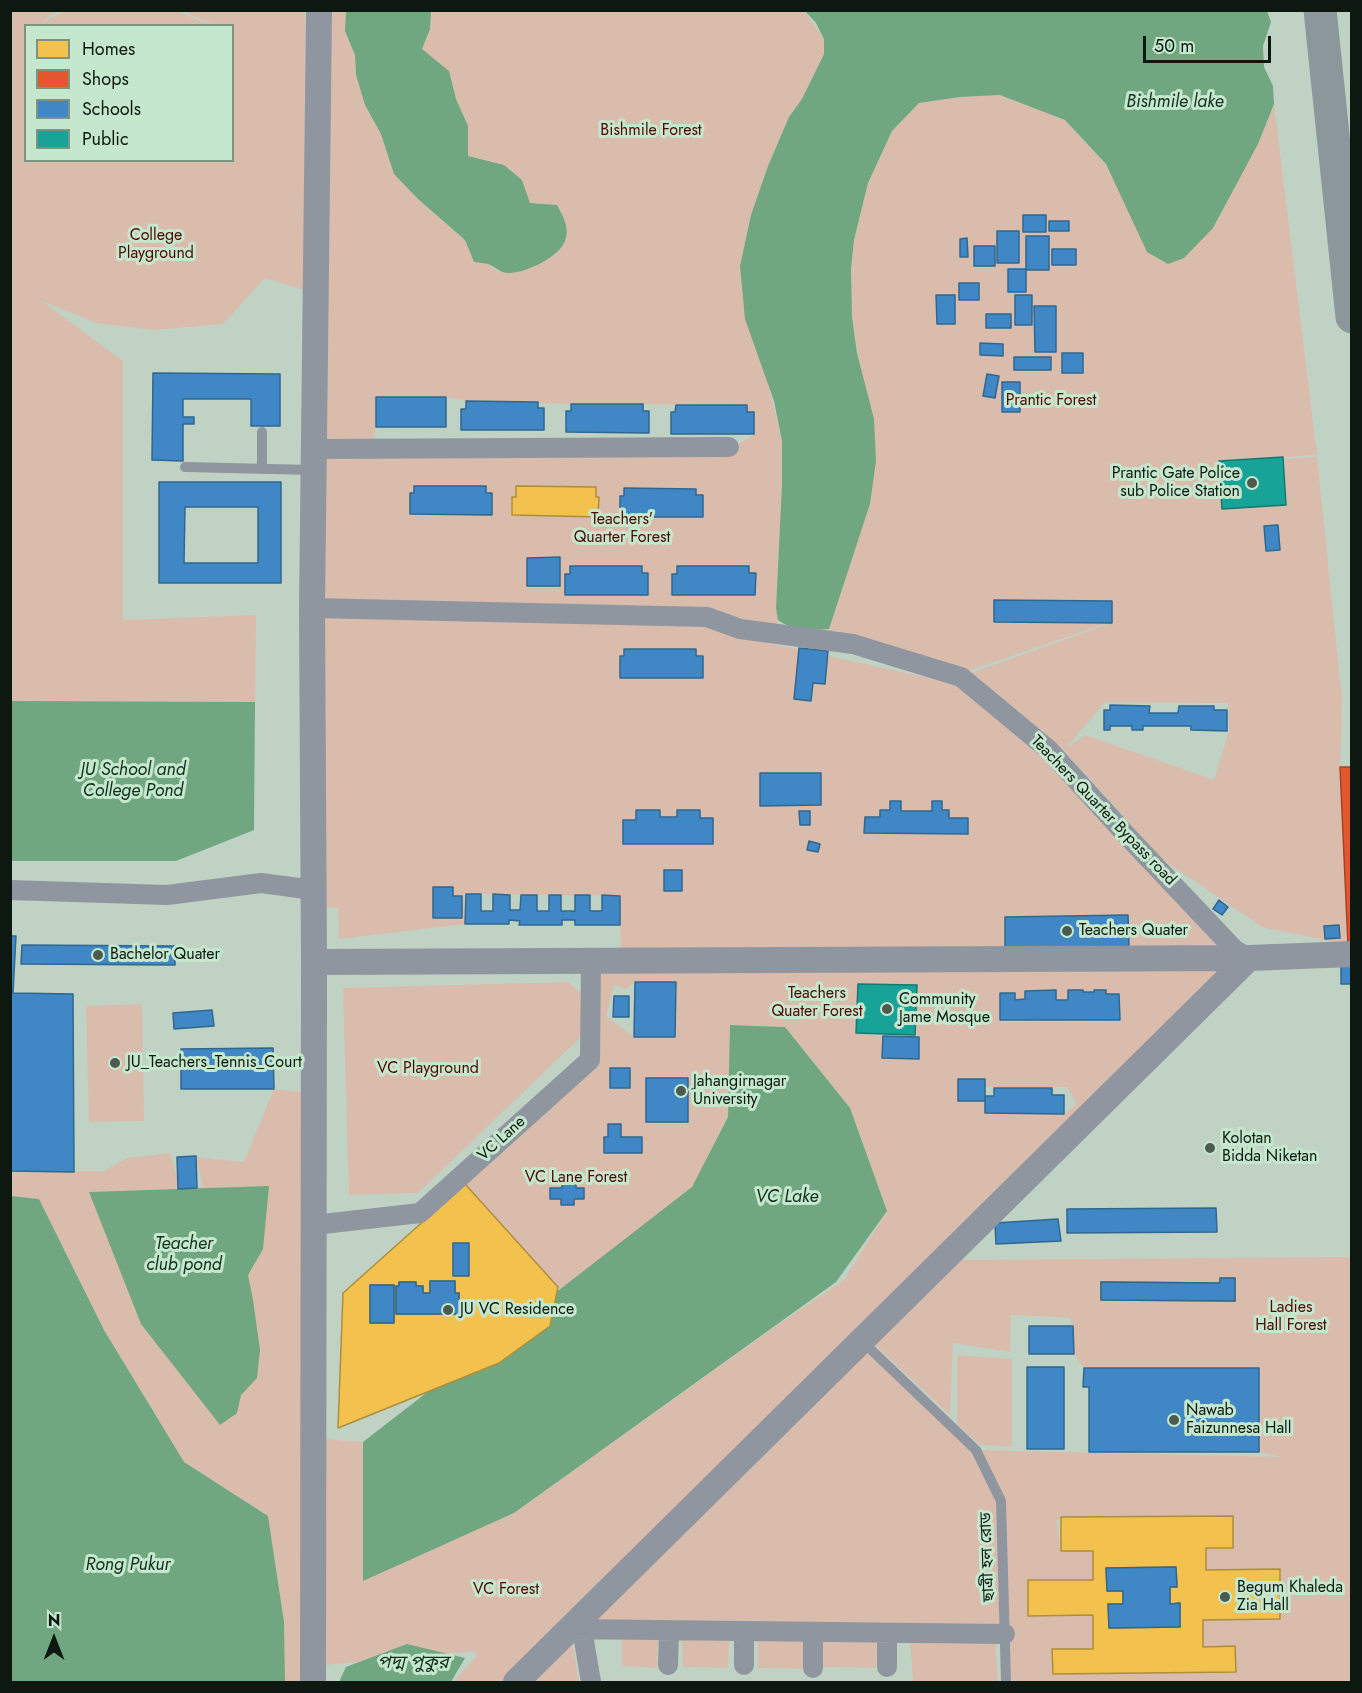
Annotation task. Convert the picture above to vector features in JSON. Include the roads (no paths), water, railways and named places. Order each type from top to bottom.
[{"type":"highway","points":[[1320,10],[1352,317]]},
{"type":"highway","points":[[1341,10],[1347,41],[1352,97]]},
{"type":"street","points":[[313,1683],[312,608],[319,10]]},
{"type":"street","points":[[313,459],[729,447]]},
{"type":"street","name":"Teachers Quarter Bypass road","points":[[312,608],[707,616],[740,629],[853,644],[961,677],[1049,750],[1236,950],[1249,958]]},
{"type":"street","points":[[10,890],[167,895],[261,883],[314,890]]},
{"type":"street","points":[[314,962],[1249,958],[1352,954]]},
{"type":"street","points":[[516,1683],[576,1629],[862,1341],[1249,958]]},
{"type":"street","name":"VC Lane","points":[[314,1225],[420,1213],[590,1060],[591,961]]},
{"type":"street","points":[[576,1629],[1005,1634]]},
{"type":"street","points":[[576,1629],[591,1683]]},
{"type":"street","points":[[668,1665],[669,1630]]},
{"type":"street","points":[[744,1631],[744,1665]]},
{"type":"street","points":[[813,1632],[813,1668]]},
{"type":"street","points":[[887,1633],[887,1667]]},
{"type":"lane","points":[[262,432],[262,468]]},
{"type":"lane","points":[[185,467],[262,468],[313,459]]},
{"type":"lane","name":"ছাত্রী হল রোড","points":[[862,1341],[976,1450],[1001,1501],[1006,1683]]},
{"type":"water","points":[[346,11],[431,11],[430,29],[422,49],[449,71],[456,99],[468,126],[468,156],[504,165],[522,180],[530,203],[557,205],[567,231],[562,247],[556,253],[541,263],[516,272],[506,273],[488,264],[474,262],[465,240],[418,199],[394,174],[381,134],[365,105],[356,75],[355,55],[345,31]]},
{"type":"water","name":"Bishmile lake","points":[[805,11],[1267,11],[1271,22],[1263,46],[1264,67],[1273,86],[1274,104],[1258,144],[1213,228],[1184,258],[1168,264],[1147,252],[1106,164],[1065,120],[1000,95],[960,97],[919,103],[892,131],[868,183],[854,240],[851,269],[852,317],[857,353],[874,419],[876,461],[870,504],[829,629],[816,630],[796,628],[778,620],[776,608],[782,441],[774,401],[745,319],[740,266],[751,215],[768,166],[789,117],[802,99],[824,54],[824,39],[816,23]]},
{"type":"water","name":"JU School and College Pond","points":[[11,701],[255,702],[254,830],[176,861],[11,861]]},
{"type":"water","name":"VC Lake","points":[[730,1025],[785,1027],[850,1108],[887,1211],[836,1282],[514,1513],[363,1581],[363,1442],[692,1187],[728,1117]]},
{"type":"water","name":"Teacher club pond","points":[[269,1186],[263,1249],[248,1275],[260,1350],[257,1378],[241,1395],[237,1413],[220,1425],[141,1324],[89,1192]]},
{"type":"water","name":"Rong Pukur","points":[[11,1196],[39,1199],[104,1330],[184,1462],[268,1516],[284,1622],[285,1682],[11,1682]]},
{"type":"water","name":"পদ্ম পুকুর","points":[[407,1644],[465,1658],[451,1682],[339,1682],[346,1667]]},
{"type":"place","name":"Prantic Gate Police sub Police Station","points":[[1252,483]]},
{"type":"place","name":"Teachers Quater","points":[[1067,931]]},
{"type":"place","name":"Bachelor Quater","points":[[98,955]]},
{"type":"place","name":"Community Jame Mosque","points":[[887,1009]]},
{"type":"place","name":"JU_Teachers_Tennis_Court","points":[[115,1063]]},
{"type":"place","name":"Jahangirnagar University","points":[[681,1091]]},
{"type":"place","name":"Kolotan Bidda Niketan","points":[[1210,1148]]},
{"type":"place","name":"JU VC Residence","points":[[448,1310]]},
{"type":"place","name":"Nawab Faizunnesa Hall","points":[[1174,1420]]},
{"type":"place","name":"Begum Khaleda Zia Hall","points":[[1225,1597]]},
{"type":"park label","name":"Bishmile Forest","points":[[651,131]]},
{"type":"park label","name":"College Playground","points":[[156,245]]},
{"type":"park label","name":"Prantic Forest","points":[[1051,401]]},
{"type":"park label","name":"Teachers' Quarter Forest","points":[[622,529]]},
{"type":"park label","name":"Teachers Quater Forest","points":[[817,1003]]},
{"type":"park label","name":"VC Playground","points":[[428,1069]]},
{"type":"park label","name":"VC Lane Forest","points":[[576,1178]]},
{"type":"park label","name":"Ladies Hall Forest","points":[[1291,1317]]},
{"type":"park label","name":"VC Forest","points":[[506,1590]]}]
